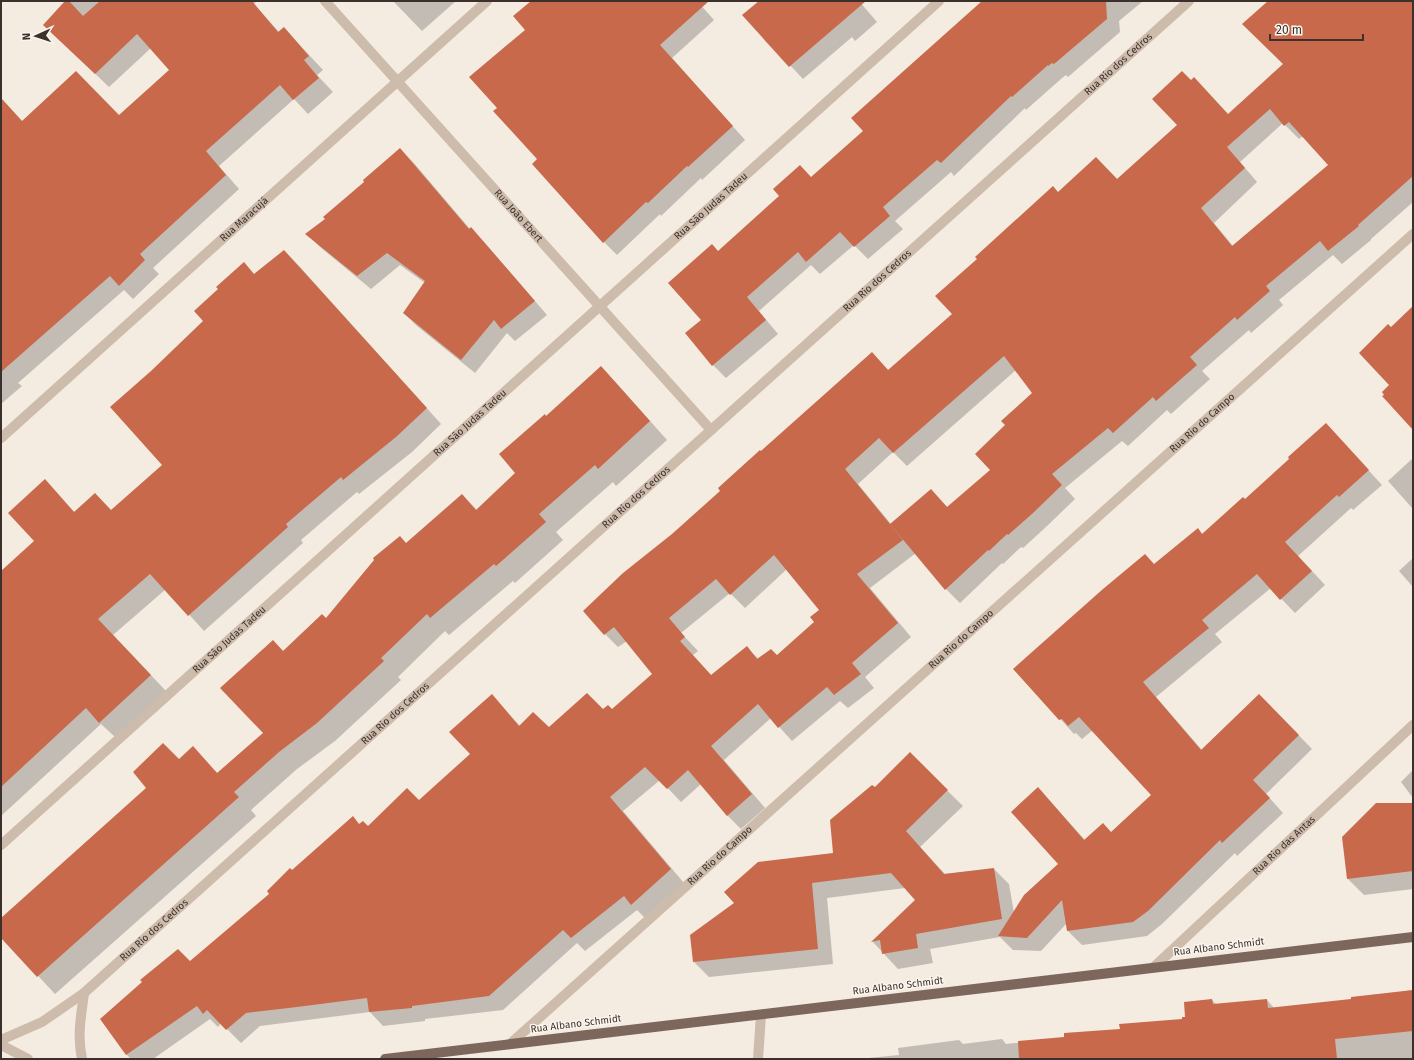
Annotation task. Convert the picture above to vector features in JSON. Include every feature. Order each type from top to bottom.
[{"type":"main road","name":"Rua Albano Schmidt","points":[[385,1059],[1413,937]]},
{"type":"street","name":"Rua João Ebert","points":[[325,1],[711,430]]},
{"type":"street","name":"Rua Maracujá","points":[[1,438],[487,1]]},
{"type":"street","name":"Rua São Judas Tadeu","points":[[1,845],[938,1]]},
{"type":"street","name":"Rua Rio dos Cedros","points":[[1,1040],[42,1022],[84,993],[1189,1]]},
{"type":"street","name":"Rua Rio do Campo","points":[[510,1044],[1413,234]]},
{"type":"street","name":"Rua Rio das Antas","points":[[1154,967],[1413,725]]},
{"type":"street","points":[[82,1059],[79,1044],[84,993]]},
{"type":"street","points":[[758,1059],[761,1015]]},
{"type":"street","points":[[1,1045],[28,1059]]},
{"type":"building","points":[[65,1],[69,1],[83,16],[100,1],[252,1],[278,32],[284,27],[309,56],[304,60],[319,78],[293,100],[280,85],[206,151],[226,175],[140,254],[145,260],[119,286],[110,276],[1,372],[1,98],[22,121],[76,71],[119,115],[169,70],[137,34],[95,74],[43,25]]},
{"type":"building","points":[[531,1],[709,1],[660,45],[733,126],[688,167],[687,166],[648,203],[646,202],[603,243],[532,164],[537,159],[493,111],[497,108],[469,77],[525,30],[513,16]]},
{"type":"building","points":[[759,1],[866,1],[789,67],[742,15]]},
{"type":"building","points":[[982,1],[1106,1],[1107,19],[1054,64],[1052,63],[1048,65],[1012,97],[1011,96],[941,163],[937,160],[883,207],[890,216],[854,247],[840,232],[806,262],[798,252],[747,297],[766,320],[712,366],[685,333],[701,320],[668,283],[712,244],[718,251],[779,196],[773,189],[800,165],[811,177],[863,131],[851,118]]},
{"type":"building","points":[[1268,1],[1413,1],[1413,176],[1358,225],[1359,226],[1328,251],[1320,241],[1266,286],[1270,291],[1237,320],[1235,317],[1190,357],[1197,365],[1156,401],[1153,397],[1113,433],[1108,428],[1052,474],[1062,485],[1033,513],[989,551],[988,550],[945,590],[890,524],[931,489],[947,507],[990,470],[975,454],[1005,425],[1001,421],[1032,393],[1004,356],[893,453],[879,438],[845,469],[903,540],[857,574],[898,623],[852,663],[861,674],[834,695],[827,687],[778,728],[758,704],[711,746],[752,794],[727,816],[688,770],[667,789],[645,767],[610,797],[671,869],[631,905],[624,896],[571,938],[563,930],[489,996],[412,1006],[412,1008],[369,1012],[367,998],[246,1013],[226,1030],[207,1010],[203,1014],[197,1006],[126,1055],[100,1019],[142,982],[140,980],[178,949],[190,961],[269,894],[267,891],[290,868],[292,870],[353,816],[359,824],[363,821],[368,826],[407,788],[419,800],[470,754],[449,732],[492,694],[519,726],[533,712],[549,727],[587,693],[603,709],[608,705],[612,709],[652,674],[614,627],[604,635],[583,611],[623,573],[672,534],[720,491],[718,488],[872,352],[888,370],[952,314],[935,296],[977,259],[975,257],[1053,186],[1058,192],[1096,157],[1117,179],[1177,125],[1152,99],[1182,71],[1191,80],[1194,77],[1228,114],[1283,64],[1242,24]],"holes":[[[1270,109],[1284,126],[1289,122],[1328,165],[1232,246],[1201,208],[1245,168],[1227,147]],[[774,555],[819,610],[810,617],[814,622],[777,655],[771,649],[757,659],[747,646],[711,675],[680,641],[685,637],[669,618],[716,579],[730,595]]]},
{"type":"building","points":[[400,148],[469,229],[471,227],[535,301],[501,329],[494,320],[461,360],[403,313],[425,281],[387,253],[357,276],[305,234],[325,219],[323,217],[364,182],[363,180]]},
{"type":"building","points":[[284,250],[427,408],[396,437],[343,480],[341,477],[286,524],[288,527],[188,616],[150,574],[98,619],[151,675],[99,723],[86,708],[1,787],[1,571],[34,541],[8,513],[45,479],[74,512],[95,493],[111,510],[162,465],[110,407],[151,371],[203,321],[194,311],[218,289],[216,287],[244,262],[254,274]]},
{"type":"building","points":[[1413,306],[1413,430],[1382,396],[1384,395],[1382,392],[1389,385],[1359,353],[1388,324],[1391,327]]},
{"type":"building","points":[[601,366],[650,421],[598,469],[595,465],[539,514],[546,522],[496,566],[494,564],[430,618],[427,614],[381,658],[384,661],[317,723],[279,752],[234,792],[239,797],[37,977],[1,938],[1,918],[146,788],[133,772],[163,743],[179,759],[193,746],[217,773],[263,733],[220,688],[273,640],[283,651],[322,614],[326,618],[374,560],[373,558],[400,536],[406,543],[462,494],[476,510],[515,473],[499,454],[545,414],[546,416]]},
{"type":"building","points":[[1326,423],[1369,470],[1339,497],[1337,495],[1285,542],[1312,571],[1280,600],[1257,574],[1202,620],[1209,628],[1143,682],[1201,750],[1259,694],[1299,735],[1253,780],[1270,798],[1222,843],[1220,840],[1148,911],[1133,922],[1067,931],[1062,900],[1027,938],[998,936],[1024,895],[1058,864],[1011,812],[1038,787],[1084,840],[1103,823],[1111,832],[1151,795],[1079,717],[1068,726],[1062,719],[1059,720],[1013,669],[1145,554],[1154,564],[1198,528],[1202,534],[1243,497],[1245,499],[1289,459],[1288,457]]},
{"type":"building","points":[[910,752],[948,790],[906,831],[944,874],[994,868],[1002,919],[916,934],[918,948],[882,954],[880,940],[871,942],[915,900],[891,873],[812,883],[818,949],[693,962],[690,935],[734,903],[724,892],[758,862],[833,853],[830,820],[872,785],[875,787]]},
{"type":"building","points":[[1376,803],[1413,803],[1413,871],[1347,879],[1342,837]]},
{"type":"building","points":[[1413,990],[1413,1031],[1335,1039],[1337,1059],[1019,1059],[1018,1041],[1064,1037],[1064,1033],[1120,1029],[1119,1024],[1182,1019],[1182,1017],[1185,1017],[1184,1002],[1212,999],[1213,1004],[1267,999],[1268,1008],[1351,999],[1351,997]]}]
